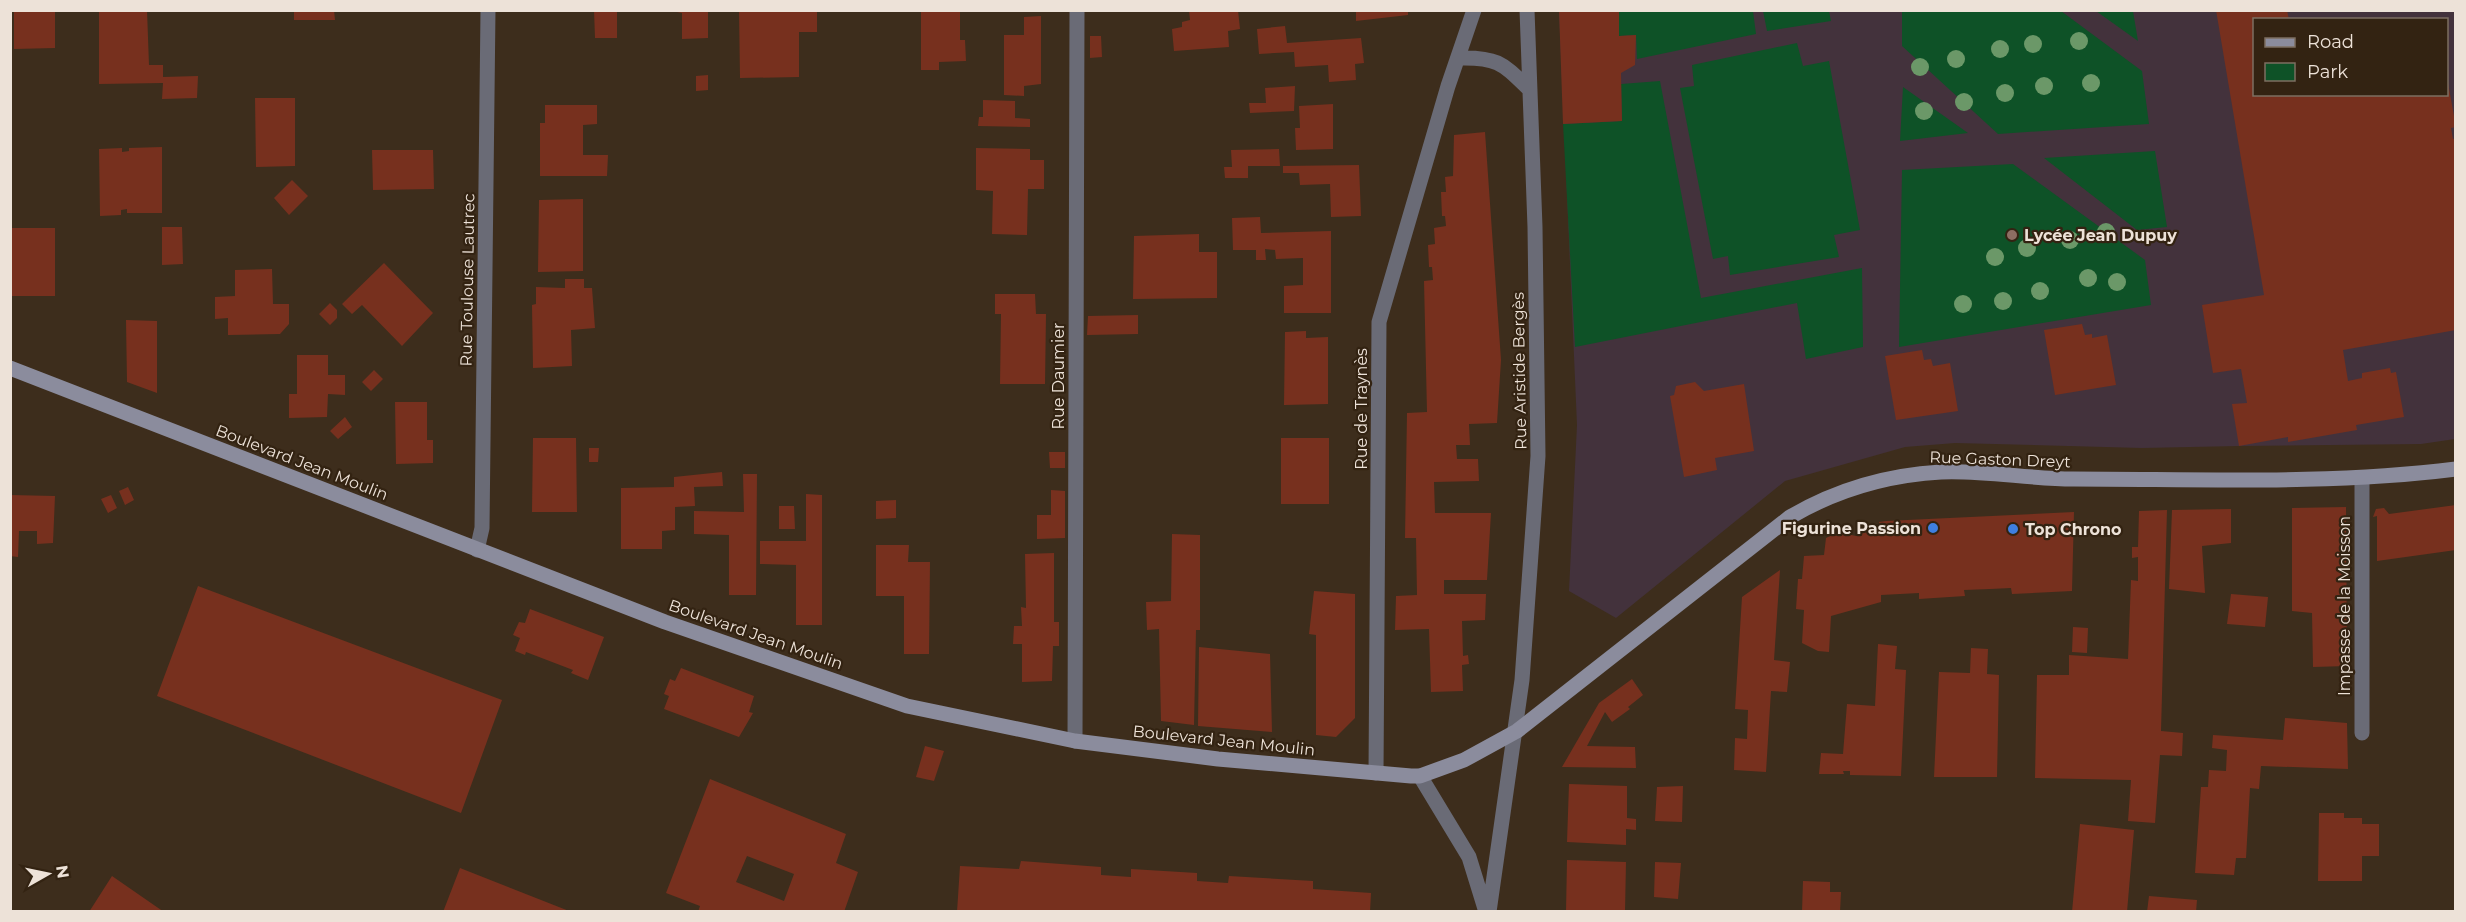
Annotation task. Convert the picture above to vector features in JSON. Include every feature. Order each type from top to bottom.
[{"type":"street","name":"Rue Toulouse Lautrec","points":[[477,550],[482,528],[489,10]]},
{"type":"street","name":"Rue Daumier","points":[[1075,741],[1077,10]]},
{"type":"street","name":"Rue de Traynès","points":[[1376,773],[1379,322],[1448,86],[1474,10]]},
{"type":"street","name":"Rue Aristide Bergès","points":[[1487,912],[1516,731],[1538,456],[1527,10]]},
{"type":"street","points":[[1459,58],[1478,57],[1501,62],[1530,90]]},
{"type":"street","name":"Boulevard Jean Moulin","points":[[10,368],[665,622],[907,706],[1075,741],[1218,759],[1420,776],[1464,760],[1516,731]]},
{"type":"street","name":"Rue Gaston Dreyt","points":[[1516,731],[1790,517],[1806,507],[1865,484],[1942,472],[2051,479],[2362,479],[2456,469]]},
{"type":"street","name":"Impasse de la Moisson","points":[[2362,479],[2362,733]]},
{"type":"street","points":[[1420,776],[1469,857],[1487,912]]},
{"type":"shaded area","name":"Lycée Jean Dupuy","points":[[1559,11],[2455,11],[2455,439],[2421,444],[2142,448],[1955,443],[1905,447],[1785,481],[1616,618],[1569,591],[1577,425]]},
{"type":"green space","points":[[1619,11],[1753,11],[1756,34],[1637,59],[1636,35],[1619,36]]},
{"type":"green space","points":[[1763,11],[1829,11],[1831,21],[1767,31]]},
{"type":"green space","points":[[1902,11],[2061,11],[2142,71],[2149,124],[1998,134],[1902,46]]},
{"type":"green space","points":[[2096,11],[2133,11],[2138,41]]},
{"type":"green space","points":[[1797,43],[1803,66],[1829,61],[1860,230],[1834,235],[1839,257],[1730,275],[1728,256],[1713,259],[1680,88],[1694,86],[1692,65]]},
{"type":"green space","points":[[1660,81],[1701,298],[1862,268],[1863,347],[1806,359],[1797,303],[1575,347],[1563,124],[1622,121],[1621,84]]},
{"type":"green space","points":[[1903,87],[1968,133],[1900,141]]},
{"type":"green space","points":[[2155,151],[2167,227],[2137,230],[2044,158]]},
{"type":"green space","points":[[2013,164],[2145,260],[2151,305],[1899,347],[1902,170]]},
{"type":"building","points":[[14,10],[55,10],[55,48],[14,49]]},
{"type":"building","points":[[99,10],[147,10],[149,65],[163,65],[163,77],[198,76],[197,98],[162,99],[163,83],[99,84]]},
{"type":"building","points":[[294,10],[334,10],[335,20],[294,20]]},
{"type":"building","points":[[594,10],[617,10],[617,38],[595,38]]},
{"type":"building","points":[[667,10],[708,10],[708,38],[682,39],[682,13]]},
{"type":"building","points":[[739,10],[817,10],[817,32],[799,32],[799,77],[740,78]]},
{"type":"building","points":[[921,10],[960,10],[960,40],[965,40],[966,61],[939,62],[939,70],[921,70]]},
{"type":"building","points":[[1189,10],[1238,10],[1240,29],[1228,31],[1229,47],[1174,51],[1172,29],[1182,27],[1182,22],[1190,20]]},
{"type":"building","points":[[1356,10],[1408,10],[1408,15],[1356,21]]},
{"type":"building","points":[[1559,10],[1619,10],[1619,36],[1636,35],[1635,65],[1621,73],[1622,121],[1563,124]]},
{"type":"building","points":[[2216,10],[2287,10],[2289,18],[2253,18],[2253,96],[2448,96],[2448,83],[2456,127],[2451,128],[2453,139],[2456,138],[2456,330],[2343,350],[2348,381],[2362,378],[2362,373],[2390,368],[2391,373],[2396,372],[2404,417],[2356,425],[2357,430],[2288,442],[2288,437],[2239,446],[2232,404],[2247,403],[2241,369],[2213,373],[2202,305],[2264,295]]},
{"type":"building","points":[[1041,16],[1041,84],[1024,86],[1024,96],[1004,95],[1004,35],[1024,35],[1024,17]]},
{"type":"building","points":[[1285,26],[1287,43],[1361,38],[1364,63],[1355,64],[1356,80],[1329,82],[1328,65],[1295,67],[1294,52],[1259,54],[1257,29]]},
{"type":"building","points":[[1090,36],[1101,36],[1102,57],[1090,58]]},
{"type":"building","points":[[708,75],[708,90],[696,91],[696,76]]},
{"type":"building","points":[[1295,86],[1294,111],[1250,113],[1249,103],[1266,103],[1265,88]]},
{"type":"building","points":[[255,98],[295,98],[295,166],[256,167]]},
{"type":"building","points":[[983,100],[1015,101],[1015,118],[1030,119],[1030,127],[978,126],[979,117],[983,117]]},
{"type":"building","points":[[1333,104],[1333,149],[1296,150],[1295,128],[1300,128],[1299,106]]},
{"type":"building","points":[[545,105],[597,105],[597,124],[583,125],[583,155],[608,155],[607,176],[540,176],[540,123],[545,123]]},
{"type":"building","points":[[1485,132],[1501,360],[1497,423],[1469,424],[1470,445],[1456,445],[1457,459],[1478,459],[1479,481],[1434,482],[1435,513],[1491,513],[1487,580],[1444,580],[1444,594],[1486,594],[1485,620],[1462,621],[1463,656],[1468,655],[1469,664],[1462,665],[1463,691],[1431,692],[1429,629],[1395,630],[1396,596],[1417,595],[1416,538],[1405,538],[1407,413],[1427,412],[1424,281],[1433,280],[1432,267],[1429,267],[1428,245],[1435,244],[1434,228],[1446,226],[1445,216],[1442,216],[1441,192],[1446,192],[1445,177],[1453,176],[1454,135]]},
{"type":"building","points":[[162,147],[162,213],[127,213],[127,209],[121,210],[121,215],[100,216],[99,149],[122,148],[122,152],[129,151],[129,148]]},
{"type":"building","points":[[976,148],[1030,149],[1030,160],[1044,160],[1044,189],[1028,189],[1027,235],[992,234],[993,191],[976,190]]},
{"type":"building","points":[[1279,149],[1280,166],[1248,166],[1248,178],[1225,178],[1224,167],[1232,167],[1231,150]]},
{"type":"building","points":[[372,150],[433,150],[434,189],[373,190]]},
{"type":"building","points":[[1359,165],[1361,216],[1331,217],[1330,184],[1300,185],[1299,173],[1283,173],[1283,166]]},
{"type":"building","points":[[292,180],[308,196],[289,215],[274,198]]},
{"type":"building","points":[[583,199],[583,271],[538,272],[539,200]]},
{"type":"building","points":[[1260,217],[1261,233],[1331,231],[1331,313],[1284,313],[1284,286],[1303,285],[1303,258],[1276,259],[1275,250],[1265,249],[1266,260],[1256,260],[1256,250],[1233,250],[1232,218]]},
{"type":"building","points":[[162,227],[182,227],[183,264],[162,265]]},
{"type":"building","points":[[10,228],[55,228],[55,296],[10,296]]},
{"type":"building","points":[[1199,234],[1199,252],[1217,252],[1217,298],[1133,299],[1134,236]]},
{"type":"building","points":[[384,263],[433,313],[402,346],[362,305],[352,314],[342,304]]},
{"type":"building","points":[[272,269],[273,304],[289,304],[289,324],[280,334],[228,335],[228,318],[215,319],[215,297],[235,296],[235,270]]},
{"type":"building","points":[[565,279],[584,279],[584,288],[592,288],[595,328],[571,330],[572,366],[533,368],[532,305],[536,304],[536,287],[565,288]]},
{"type":"building","points":[[995,294],[1035,294],[1036,314],[1046,314],[1045,384],[1000,384],[1001,314],[995,314]]},
{"type":"building","points":[[330,303],[337,310],[337,318],[330,325],[319,314]]},
{"type":"building","points":[[1138,315],[1138,334],[1087,335],[1088,316]]},
{"type":"building","points":[[126,320],[157,321],[157,393],[127,382]]},
{"type":"building","points":[[2082,324],[2085,335],[2092,334],[2092,338],[2107,335],[2116,385],[2055,395],[2044,330]]},
{"type":"building","points":[[1306,331],[1306,338],[1328,337],[1328,404],[1284,405],[1285,332]]},
{"type":"building","points":[[1922,350],[1924,360],[1931,359],[1933,366],[1950,363],[1958,411],[1896,420],[1885,356]]},
{"type":"building","points":[[297,355],[328,355],[328,375],[345,375],[345,395],[328,394],[327,417],[289,418],[289,394],[297,394]]},
{"type":"building","points":[[374,370],[383,379],[371,391],[362,382]]},
{"type":"building","points":[[1695,382],[1704,391],[1744,384],[1754,451],[1715,458],[1717,470],[1684,477],[1670,396],[1674,395],[1676,386]]},
{"type":"building","points":[[395,402],[427,402],[427,440],[433,440],[433,463],[396,464]]},
{"type":"building","points":[[345,417],[352,427],[338,439],[330,431]]},
{"type":"building","points":[[533,438],[576,438],[577,512],[532,512]]},
{"type":"building","points":[[1281,438],[1329,438],[1329,504],[1281,504]]},
{"type":"building","points":[[589,448],[599,448],[598,462],[589,462]]},
{"type":"building","points":[[1049,452],[1065,452],[1065,468],[1050,468]]},
{"type":"building","points":[[722,472],[723,486],[694,487],[695,506],[675,507],[675,530],[662,531],[662,549],[621,549],[621,488],[674,487],[674,477]]},
{"type":"building","points":[[743,474],[757,474],[756,595],[729,595],[729,535],[694,534],[694,511],[744,512]]},
{"type":"building","points":[[128,487],[134,500],[125,505],[119,491]]},
{"type":"building","points":[[1051,490],[1065,491],[1065,538],[1037,539],[1037,515],[1051,515]]},
{"type":"building","points":[[806,494],[822,495],[822,625],[796,625],[796,565],[760,564],[760,541],[806,541]]},
{"type":"building","points":[[10,495],[55,496],[53,543],[37,544],[37,531],[19,531],[18,557],[10,556]]},
{"type":"building","points":[[111,495],[117,508],[108,513],[101,499]]},
{"type":"building","points":[[896,500],[896,518],[876,519],[876,501]]},
{"type":"building","points":[[2456,505],[2456,550],[2377,561],[2377,516],[2373,517],[2376,509],[2384,508],[2389,514]]},
{"type":"building","points":[[779,506],[794,506],[795,529],[779,529]]},
{"type":"building","points":[[2346,507],[2347,666],[2313,667],[2312,613],[2292,611],[2292,508]]},
{"type":"building","points":[[2231,509],[2231,543],[2202,546],[2205,593],[2169,589],[2172,510]]},
{"type":"building","points":[[2167,510],[2161,731],[2183,733],[2182,756],[2160,755],[2155,823],[2128,821],[2131,780],[2035,778],[2037,675],[2069,675],[2069,655],[2128,659],[2131,580],[2138,581],[2138,557],[2132,558],[2132,547],[2138,547],[2139,511]]},
{"type":"building","points":[[2074,512],[2072,591],[2012,594],[2011,588],[1964,590],[1965,596],[1919,599],[1919,593],[1881,595],[1881,602],[1831,616],[1829,652],[1818,651],[1802,643],[1804,610],[1796,609],[1798,579],[1802,579],[1804,556],[1824,555],[1826,538],[1838,532],[1856,536],[1857,527],[1871,532],[1871,524],[1879,526],[1879,522],[1886,521]]},
{"type":"building","points":[[1172,534],[1200,535],[1200,630],[1196,630],[1194,725],[1161,721],[1159,629],[1147,630],[1146,602],[1171,601]]},
{"type":"building","points":[[876,545],[909,545],[908,562],[930,562],[929,654],[904,654],[904,596],[876,596]]},
{"type":"building","points":[[1054,553],[1054,622],[1059,622],[1059,646],[1053,646],[1052,681],[1022,682],[1022,644],[1013,644],[1014,626],[1022,626],[1021,607],[1026,608],[1025,554]]},
{"type":"building","points":[[1780,570],[1774,660],[1790,662],[1787,692],[1771,691],[1766,772],[1734,770],[1735,738],[1747,739],[1748,710],[1735,709],[1742,597]]},
{"type":"building","points":[[198,586],[502,700],[461,813],[157,696]]},
{"type":"building","points":[[1314,591],[1355,594],[1355,718],[1336,737],[1316,735],[1316,635],[1309,634]]},
{"type":"building","points":[[2231,594],[2268,597],[2265,627],[2227,624]]},
{"type":"building","points":[[530,609],[604,637],[588,680],[571,673],[573,670],[526,652],[525,655],[515,651],[520,638],[513,635],[519,622],[525,623]]},
{"type":"building","points":[[2073,627],[2088,628],[2087,653],[2072,652]]},
{"type":"building","points":[[1878,644],[1897,646],[1895,669],[1906,670],[1901,776],[1850,775],[1850,771],[1843,771],[1844,774],[1819,774],[1821,753],[1843,754],[1847,704],[1875,706]]},
{"type":"building","points":[[1199,647],[1270,654],[1272,732],[1198,726]]},
{"type":"building","points":[[1971,648],[1988,649],[1987,674],[1999,675],[1997,777],[1934,777],[1939,672],[1970,673]]},
{"type":"building","points":[[681,668],[754,696],[749,712],[753,713],[739,737],[664,709],[669,696],[664,694],[670,679],[675,681]]},
{"type":"building","points":[[1632,679],[1643,695],[1628,707],[1630,709],[1612,722],[1605,712],[1587,746],[1635,747],[1636,768],[1562,767],[1599,703]]},
{"type":"building","points":[[2285,718],[2347,723],[2348,769],[2261,766],[2259,789],[2250,788],[2246,858],[2236,858],[2234,875],[2195,873],[2201,787],[2208,787],[2209,770],[2226,771],[2227,750],[2212,748],[2213,735],[2283,740]]},
{"type":"building","points":[[925,746],[944,751],[934,781],[916,777]]},
{"type":"building","points":[[710,779],[846,834],[836,863],[858,872],[844,912],[698,912],[700,906],[666,893]],"holes":[[[747,856],[794,874],[784,901],[736,882]]]},
{"type":"building","points":[[1569,784],[1627,786],[1627,818],[1636,819],[1636,830],[1626,829],[1626,845],[1567,842]]},
{"type":"building","points":[[1683,786],[1682,822],[1655,821],[1657,787]]},
{"type":"building","points":[[2319,813],[2344,813],[2344,818],[2362,818],[2362,824],[2379,824],[2379,856],[2362,856],[2362,881],[2318,881]]},
{"type":"building","points":[[2080,824],[2134,830],[2127,912],[2072,912]]},
{"type":"building","points":[[1567,860],[1626,862],[1625,912],[1566,912]]},
{"type":"building","points":[[1021,861],[1101,867],[1101,875],[1131,877],[1131,869],[1197,873],[1197,881],[1228,883],[1229,876],[1313,881],[1313,889],[1371,893],[1370,912],[957,912],[960,866],[1019,869]]},
{"type":"building","points":[[1655,862],[1681,863],[1678,899],[1654,897]]},
{"type":"building","points":[[460,868],[569,911],[569,912],[443,912]]},
{"type":"building","points":[[112,876],[164,912],[89,912]]},
{"type":"building","points":[[1803,881],[1830,882],[1830,892],[1841,892],[1840,912],[1802,912]]},
{"type":"building","points":[[2149,896],[2197,900],[2196,912],[2147,912]]},
{"type":"place","name":"Lycée Jean Dupuy","points":[[2012,235]]},
{"type":"place","name":"Figurine Passion","points":[[1933,528]]},
{"type":"place","name":"Top Chrono","points":[[2013,529]]}]
